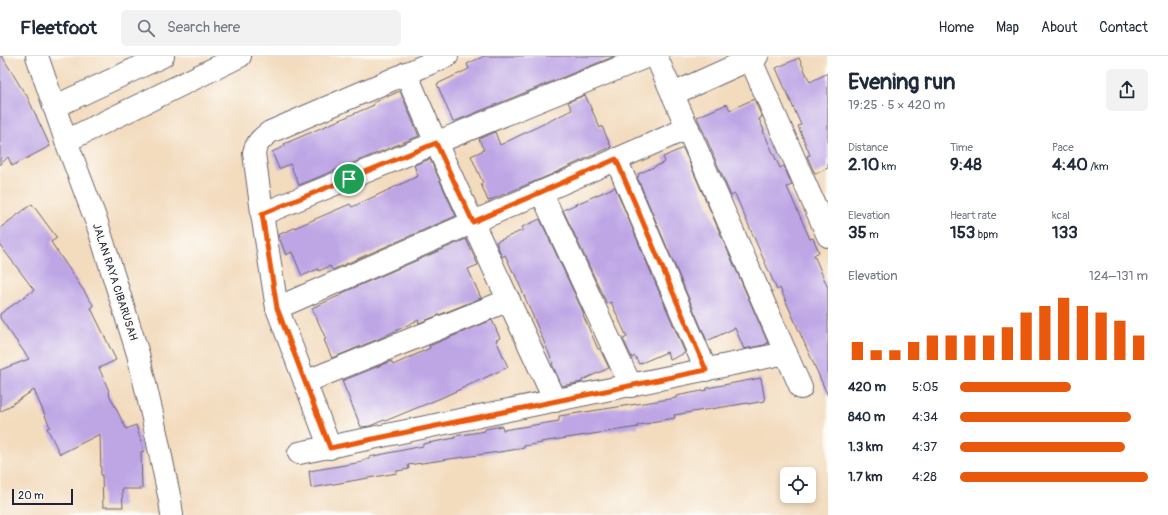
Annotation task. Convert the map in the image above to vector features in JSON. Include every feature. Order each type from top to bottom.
[{"type":"street","name":"JALAN RAYA CIBARUSAH","points":[[37,56],[66,141],[97,223],[138,354],[152,414],[172,515]]},
{"type":"street","points":[[54,107],[163,56]]},
{"type":"street","points":[[66,141],[240,56]]},
{"type":"street","points":[[330,448],[277,308],[254,153],[256,147],[264,136],[270,132],[447,56]]},
{"type":"street","points":[[262,214],[648,56]]},
{"type":"street","points":[[656,56],[801,388]]},
{"type":"street","points":[[673,94],[752,57],[828,236]]},
{"type":"street","points":[[406,74],[436,143],[555,401]]},
{"type":"street","points":[[277,308],[688,128]]},
{"type":"street","points":[[616,159],[706,370]]},
{"type":"street","points":[[541,192],[631,386]]},
{"type":"street","points":[[305,382],[509,300]]},
{"type":"street","points":[[299,453],[330,448],[786,353]]},
{"type":"building","points":[[0,56],[2,56],[26,94],[50,146],[12,166],[8,157],[0,165]]},
{"type":"building","points":[[484,56],[615,56],[453,122],[437,84],[469,69],[467,64]]},
{"type":"building","points":[[799,58],[810,82],[828,73],[828,168],[815,174],[807,156],[810,155],[798,126],[801,125],[776,68]]},
{"type":"building","points":[[400,91],[419,136],[299,185],[290,164],[279,169],[272,152],[285,146],[284,144],[374,105],[373,103]]},
{"type":"building","points":[[585,95],[600,128],[602,126],[611,147],[488,201],[481,184],[483,183],[471,156],[484,150],[479,139],[495,132],[500,145],[572,110],[568,102]]},
{"type":"building","points":[[754,99],[762,117],[759,119],[764,130],[763,131],[780,168],[784,166],[792,185],[787,187],[810,239],[813,238],[819,252],[814,255],[828,288],[828,396],[780,288],[777,290],[735,194],[731,196],[697,117],[727,104],[730,110]]},
{"type":"building","points":[[683,148],[768,343],[764,345],[744,349],[735,328],[707,341],[637,177],[639,176],[638,174],[665,162],[663,157]]},
{"type":"building","points":[[430,159],[456,216],[332,270],[330,266],[319,271],[318,269],[302,276],[292,252],[286,255],[278,235],[350,204],[352,207],[418,176],[414,165]]},
{"type":"building","points":[[615,187],[685,353],[670,360],[667,352],[639,364],[635,356],[632,358],[623,339],[627,337],[611,302],[607,304],[563,210]]},
{"type":"building","points":[[32,204],[57,238],[51,242],[94,306],[91,308],[116,360],[99,368],[109,391],[108,392],[126,429],[136,425],[144,451],[141,452],[142,489],[122,489],[123,507],[103,507],[100,434],[60,454],[47,428],[50,427],[34,390],[0,412],[0,370],[29,359],[0,318],[0,314],[34,290],[0,245],[0,228]]},
{"type":"building","points":[[540,219],[584,314],[583,315],[598,349],[600,349],[609,368],[582,380],[582,382],[562,386],[514,272],[505,255],[502,257],[496,242],[523,230],[522,227]]},
{"type":"building","points":[[466,239],[478,265],[468,269],[481,298],[419,323],[418,320],[381,338],[332,358],[324,340],[326,339],[312,308],[343,294],[342,293]]},
{"type":"building","points":[[492,320],[500,338],[496,340],[508,367],[441,398],[385,421],[384,420],[370,426],[361,427],[342,381],[391,361],[393,365],[430,348],[429,346]]},
{"type":"building","points":[[761,378],[765,401],[674,415],[675,418],[638,425],[638,427],[541,442],[542,443],[524,446],[524,448],[408,465],[409,469],[397,471],[397,473],[311,488],[309,471],[363,462],[362,460],[369,459],[369,457],[423,446],[423,444],[455,438],[455,436],[485,431],[485,429],[502,426],[503,430],[559,421],[559,416],[676,398],[676,396],[707,390],[707,388]]},
{"type":"route","points":[[436,143],[473,222],[616,159],[706,370],[330,448],[277,308],[262,214],[349,179],[436,143]]}]
